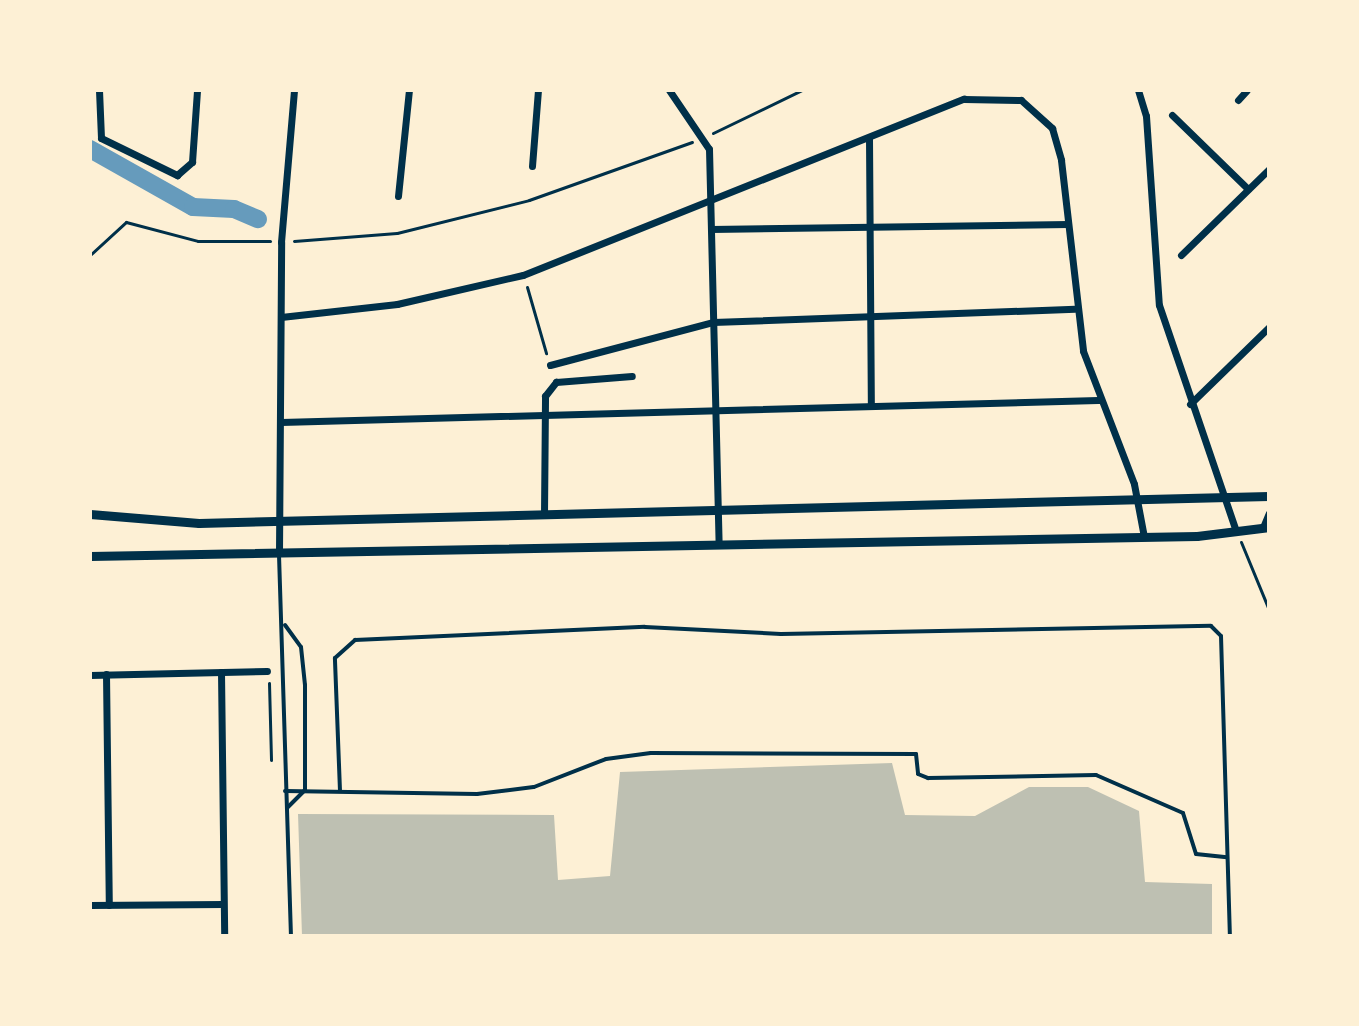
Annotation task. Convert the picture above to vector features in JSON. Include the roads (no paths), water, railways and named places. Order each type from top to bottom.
[{"type":"street","points":[[99,90],[96,127],[111,146],[177,175],[192,162],[197,90]]},
{"type":"street","points":[[279,553],[281,242],[294,90]]},
{"type":"street","points":[[398,196],[409,90]]},
{"type":"street","points":[[532,166],[538,90]]},
{"type":"street","points":[[669,90],[706,137],[719,545]]},
{"type":"street","points":[[1021,100],[1025,90]]},
{"type":"street","points":[[1138,90],[1146,116],[1159,305],[1190,404],[1229,499],[1236,531]]},
{"type":"street","points":[[1238,100],[1247,90]]},
{"type":"street","points":[[281,317],[397,304],[523,275],[710,203],[964,99],[1021,100],[1052,128],[1068,224],[1075,309],[1098,400],[1138,501],[1144,537]]},
{"type":"street","points":[[1172,115],[1248,189]]},
{"type":"street","points":[[869,138],[871,404]]},
{"type":"street","points":[[1181,255],[1269,169]]},
{"type":"street","points":[[711,229],[1068,224]]},
{"type":"street","points":[[550,365],[713,322],[1075,309]]},
{"type":"street","points":[[1190,404],[1269,327]]},
{"type":"street","points":[[544,515],[541,410],[556,382],[632,376]]},
{"type":"street","points":[[281,422],[541,410],[1098,400]]},
{"type":"street","points":[[90,514],[279,522],[1269,496]]},
{"type":"street","points":[[90,556],[1144,537],[1266,527],[1269,513]]},
{"type":"street","points":[[90,675],[267,671]]},
{"type":"street","points":[[221,672],[224,936]]},
{"type":"street","points":[[106,674],[109,905]]},
{"type":"street","points":[[90,905],[223,904]]},
{"type":"lane","points":[[279,553],[284,625],[285,791],[291,936]]},
{"type":"lane","points":[[284,625],[303,656],[305,790],[288,807]]},
{"type":"lane","points":[[340,791],[335,658],[355,640],[645,627],[781,634],[1203,625],[1221,636],[1230,936]]},
{"type":"lane","points":[[285,791],[520,789],[606,759],[651,753],[916,754],[918,774],[928,778],[1096,775],[1183,813],[1191,849],[1227,857]]},
{"type":"lane","points":[[628,936],[643,936]]},
{"type":"waterway","points":[[90,149],[193,207],[234,209],[258,219]]}]
